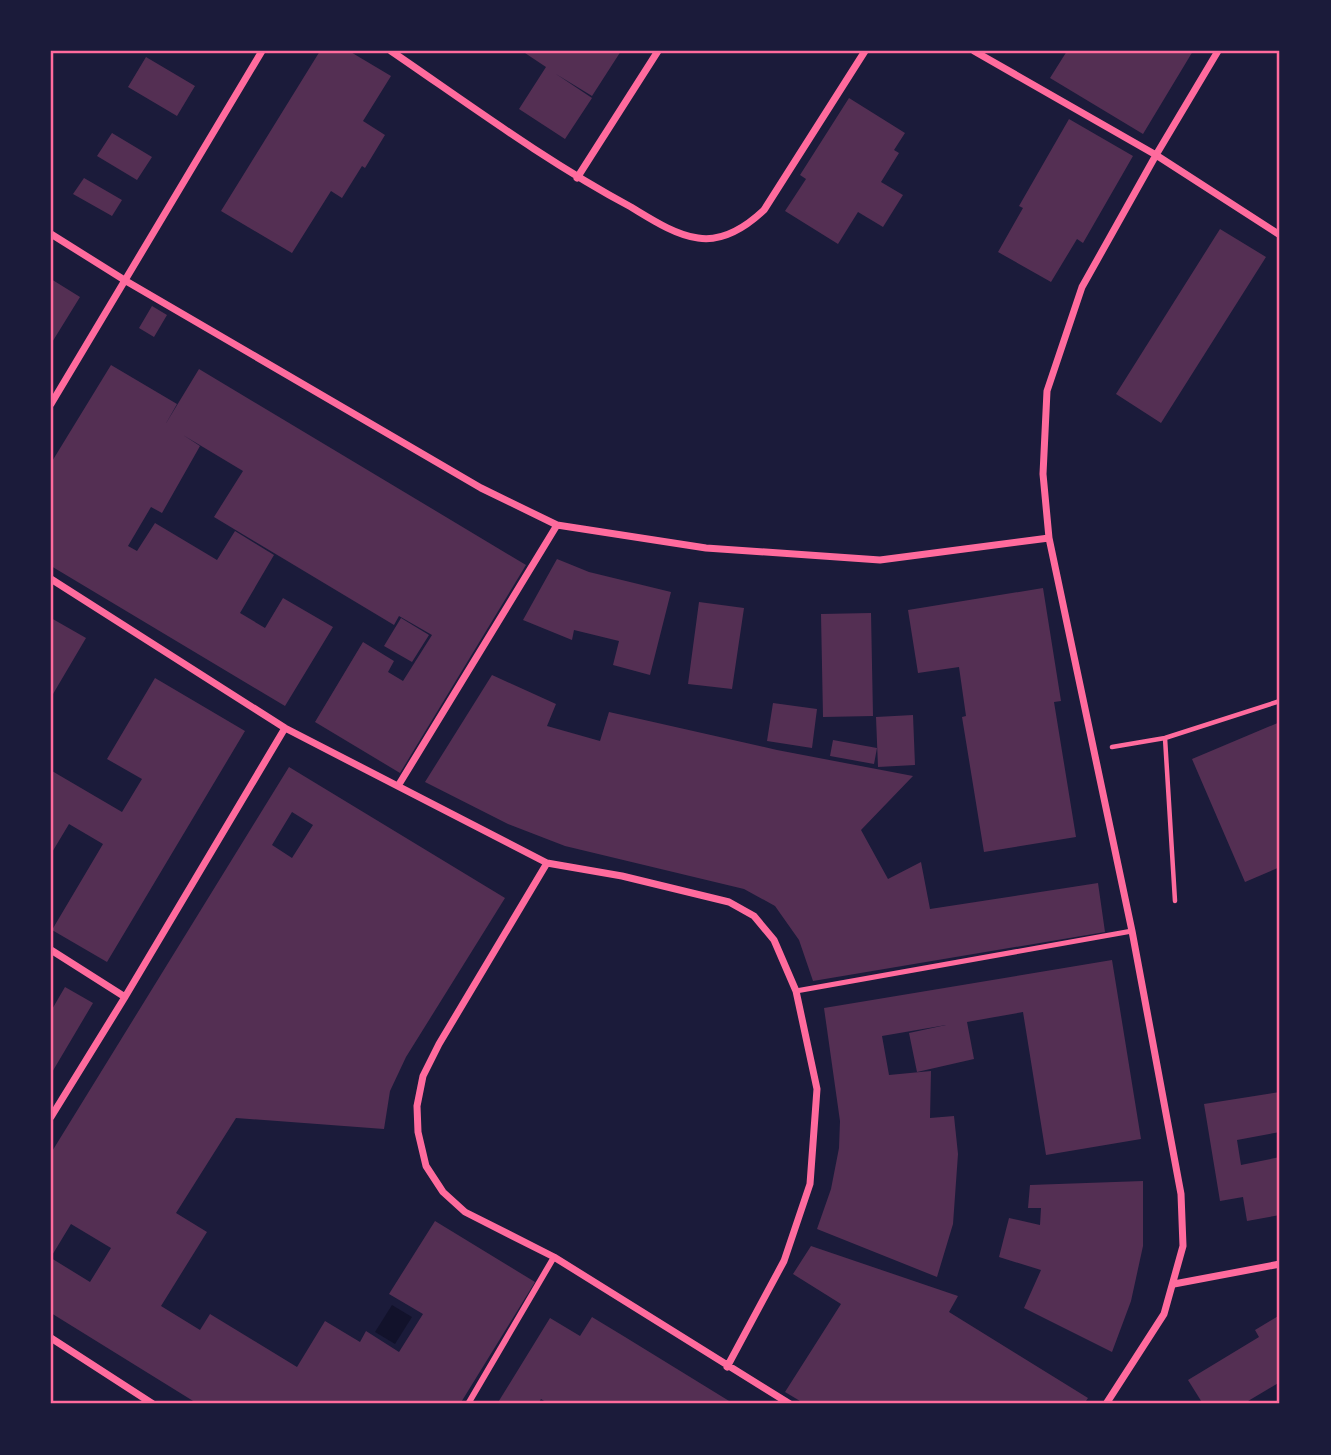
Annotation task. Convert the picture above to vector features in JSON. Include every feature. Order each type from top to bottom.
[{"type":"street","points":[[51,404],[262,51]]},
{"type":"street","points":[[391,51],[577,178],[668,228],[699,238],[722,236],[748,225],[764,209],[865,51]]},
{"type":"street","points":[[577,178],[658,51]]},
{"type":"street","points":[[974,51],[1156,155],[1280,235]]},
{"type":"street","points":[[1106,1404],[1164,1314],[1183,1246],[1181,1194],[1132,931],[1049,538],[1043,474],[1047,391],[1082,287],[1218,51]]},
{"type":"street","points":[[51,234],[126,281],[481,488],[557,525],[706,548],[880,560],[1049,538]]},
{"type":"street","points":[[398,786],[557,525]]},
{"type":"street","points":[[51,579],[285,729],[547,863],[622,876],[729,902],[754,916],[774,940],[796,991],[817,1089],[810,1184],[784,1261],[727,1367]]},
{"type":"street","points":[[51,1117],[285,729]]},
{"type":"street","points":[[547,863],[439,1044],[423,1076],[417,1106],[418,1132],[426,1166],[443,1192],[465,1212],[554,1257],[790,1404]]},
{"type":"street","points":[[51,950],[125,998]]},
{"type":"street","points":[[468,1404],[554,1257]]},
{"type":"street","points":[[1174,1284],[1280,1264]]},
{"type":"street","points":[[51,1338],[153,1404]]},
{"type":"lane","points":[[796,991],[1132,931]]},
{"type":"path","points":[[1094,750],[1165,738],[1280,701]]},
{"type":"path","points":[[1165,738],[1175,901]]},
{"type":"shaded area","points":[[392,1305],[412,1317],[395,1344],[375,1332]]},
{"type":"building","points":[[320,51],[349,51],[391,76],[363,121],[385,135],[342,198],[331,191],[292,253],[221,211]]},
{"type":"building","points":[[621,51],[592,96],[556,74],[592,98],[565,139],[519,109],[546,67],[525,53]]},
{"type":"building","points":[[1067,51],[1193,51],[1143,134],[1050,78]]},
{"type":"building","points":[[146,57],[195,86],[177,116],[128,87]]},
{"type":"building","points":[[849,98],[905,133],[894,150],[899,153],[881,182],[903,195],[883,227],[858,212],[838,244],[785,211],[806,179],[800,175]]},
{"type":"building","points":[[1069,119],[1133,156],[1083,243],[1077,239],[1051,282],[998,252],[1023,208],[1019,206]]},
{"type":"building","points":[[112,133],[152,157],[137,180],[97,156]]},
{"type":"building","points":[[84,178],[122,200],[112,216],[73,194]]},
{"type":"building","points":[[1220,229],[1266,257],[1161,423],[1116,394]]},
{"type":"building","points":[[51,279],[80,297],[51,344]]},
{"type":"building","points":[[152,306],[167,315],[154,337],[139,328]]},
{"type":"building","points":[[111,365],[177,404],[165,425],[199,369],[526,565],[400,773],[315,722],[363,642],[394,661],[388,672],[403,681],[432,635],[399,616],[394,625],[214,517],[243,471],[183,435],[200,446],[162,513],[151,507],[128,546],[137,551],[155,523],[217,560],[235,531],[274,555],[240,613],[265,628],[283,598],[333,627],[285,706],[51,566],[51,463]]},
{"type":"building","points":[[557,559],[589,572],[671,592],[650,675],[613,665],[619,641],[574,630],[572,640],[523,620]]},
{"type":"building","points":[[1043,588],[1061,701],[1054,702],[1076,837],[984,852],[962,717],[966,716],[959,667],[918,673],[908,610]]},
{"type":"building","points":[[699,602],[744,608],[732,689],[688,684]]},
{"type":"building","points":[[871,613],[873,716],[823,717],[821,614]]},
{"type":"building","points":[[51,618],[86,638],[53,694],[51,692]]},
{"type":"building","points":[[401,618],[429,635],[412,662],[384,646]]},
{"type":"building","points":[[492,675],[556,704],[547,726],[600,741],[609,712],[777,750],[913,776],[861,830],[888,879],[921,862],[930,909],[1098,883],[1105,932],[813,981],[799,940],[775,906],[744,889],[565,846],[508,824],[425,782]]},
{"type":"building","points":[[155,678],[245,731],[107,962],[52,930],[103,844],[69,824],[51,854],[51,773],[52,771],[122,812],[142,779],[107,759]]},
{"type":"building","points":[[773,703],[817,709],[812,748],[767,741]]},
{"type":"building","points":[[913,715],[915,765],[878,767],[876,717]]},
{"type":"building","points":[[1280,722],[1280,867],[1245,882],[1192,759]]},
{"type":"building","points":[[833,740],[877,748],[874,764],[830,756]]},
{"type":"building","points":[[289,767],[505,898],[406,1057],[390,1091],[384,1129],[236,1118],[176,1213],[207,1232],[161,1306],[200,1330],[210,1314],[297,1367],[325,1321],[360,1342],[366,1331],[399,1352],[423,1314],[389,1294],[435,1221],[535,1282],[460,1404],[198,1404],[51,1313],[51,1258],[90,1282],[111,1248],[71,1224],[51,1257],[51,1153]],"holes":[[[292,812],[313,825],[292,858],[272,845]]]},
{"type":"building","points":[[1112,960],[1141,1139],[1046,1155],[1023,1012],[967,1022],[974,1059],[917,1072],[909,1033],[946,1025],[882,1036],[889,1075],[931,1071],[930,1118],[954,1116],[958,1154],[953,1224],[937,1277],[817,1229],[831,1189],[839,1148],[840,1121],[824,1008]]},
{"type":"building","points":[[65,987],[93,1003],[51,1074],[51,1011]]},
{"type":"building","points":[[1280,1092],[1280,1132],[1237,1140],[1241,1165],[1280,1157],[1280,1215],[1247,1221],[1243,1197],[1220,1201],[1204,1104]]},
{"type":"building","points":[[1143,1181],[1143,1246],[1131,1301],[1112,1352],[1024,1308],[1041,1270],[999,1257],[1009,1218],[1040,1225],[1041,1208],[1028,1208],[1030,1185]]},
{"type":"building","points":[[811,1246],[958,1296],[949,1312],[1088,1398],[1084,1404],[805,1404],[785,1392],[841,1304],[793,1274]]},
{"type":"building","points":[[1280,1315],[1280,1382],[1243,1404],[1203,1404],[1188,1380],[1259,1337],[1255,1330]]},
{"type":"building","points":[[592,1317],[734,1404],[549,1404],[541,1399],[538,1404],[497,1404],[550,1318],[580,1336]]}]
